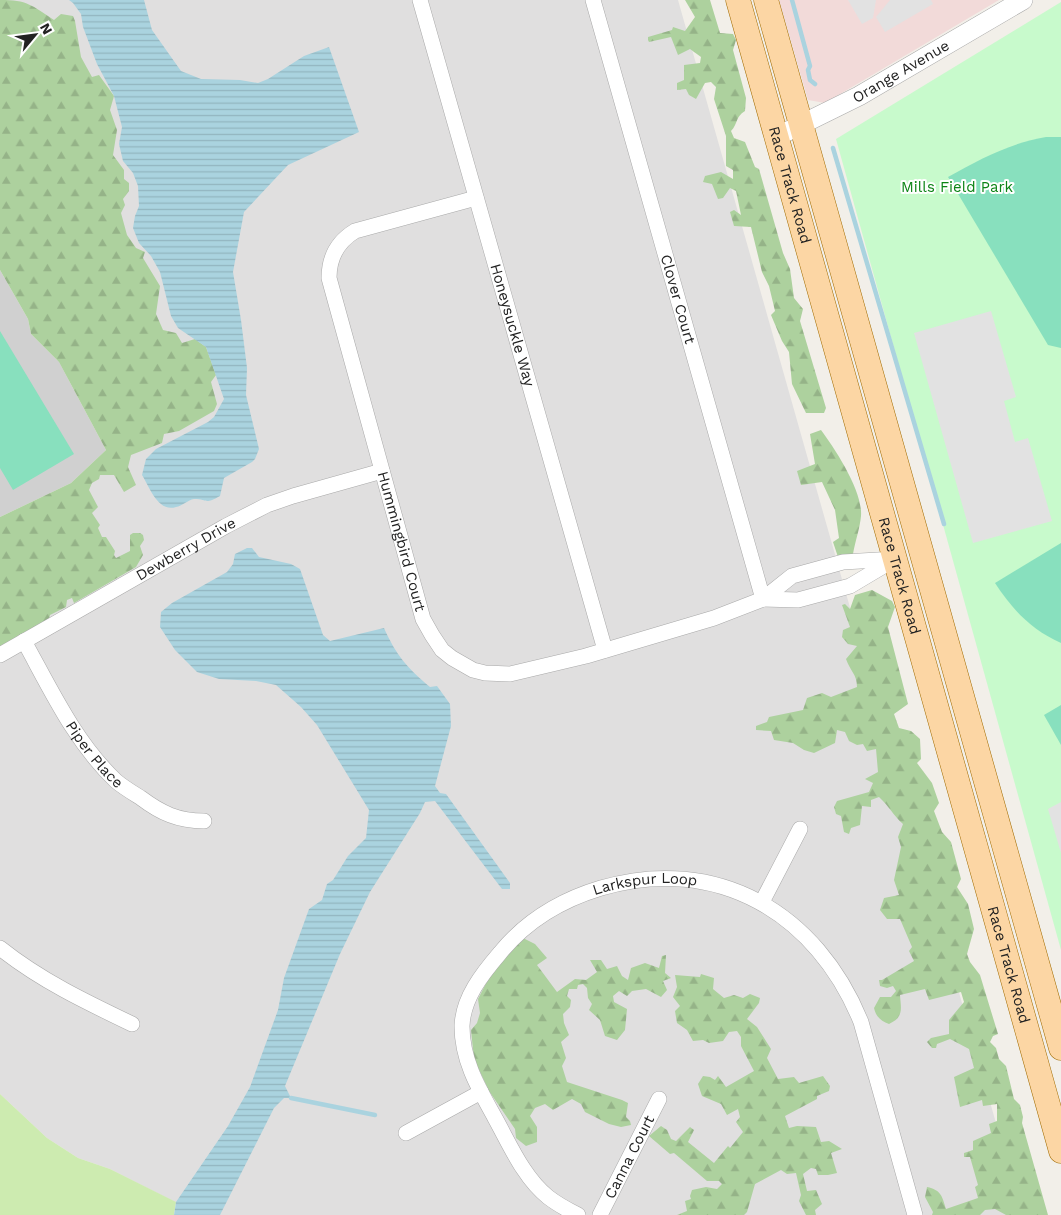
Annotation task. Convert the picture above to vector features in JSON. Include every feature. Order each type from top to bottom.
[{"type":"main road","name":"Race Track Road","points":[[738,0],[1061,1151]]},
{"type":"main road","name":"Race Track Road","points":[[766,0],[1061,1048]]},
{"type":"street","name":"Honeysuckle Way","points":[[420,0],[605,650]]},
{"type":"street","name":"Clover Court","points":[[593,0],[763,599]]},
{"type":"street","name":"Orange Avenue","points":[[776,137],[859,96],[1023,0]]},
{"type":"street","name":"Hummingbird Court","points":[[476,198],[355,231],[339,244],[330,263],[329,278],[423,619],[442,650],[462,665],[485,673],[510,674],[605,650],[714,618],[763,599],[792,576],[843,562],[895,559]]},
{"type":"street","name":"Dewberry Drive","points":[[0,655],[226,526],[267,506],[293,496],[382,471]]},
{"type":"street","name":"Hummingbird Court","points":[[763,599],[798,600],[850,586],[895,559]]},
{"type":"street","name":"Piper Place","points":[[24,641],[75,732],[92,755],[117,782],[158,810],[175,818],[189,822],[204,821]]},
{"type":"street","points":[[762,902],[800,829]]},
{"type":"street","name":"Larkspur Loop","points":[[578,1215],[547,1196],[534,1183],[523,1168],[470,1072],[463,1042],[462,1026],[467,1003],[481,976],[508,943],[527,925],[547,911],[572,898],[594,890],[638,879],[659,878],[705,882],[728,888],[762,902],[809,938],[827,960],[852,1001],[861,1022],[915,1215]]},
{"type":"street","points":[[0,948],[22,965],[76,996],[132,1024]]},
{"type":"street","points":[[406,1133],[481,1092]]},
{"type":"street","name":"Canna Court","points":[[600,1215],[659,1098]]},
{"type":"shaded area","points":[[0,0],[678,0],[1022,1215],[201,1215],[110,1169],[78,1158],[47,1138],[0,1094],[0,529],[118,462],[0,264]]},
{"type":"shaded area","points":[[779,0],[999,0],[825,103],[808,100]]},
{"type":"shaded area","points":[[848,0],[876,0],[873,18],[862,24]]},
{"type":"shaded area","points":[[890,0],[931,0],[933,4],[885,32],[876,17]]},
{"type":"shaded area","points":[[0,270],[28,319],[31,334],[59,362],[106,450],[71,483],[0,517]]},
{"type":"shaded area","points":[[991,311],[1016,397],[1004,401],[1015,442],[1028,438],[1052,521],[973,543],[914,333]]},
{"type":"shaded area","points":[[1061,802],[1061,853],[1048,809]]},
{"type":"green space","points":[[0,0],[29,4],[54,20],[61,14],[73,16],[81,57],[92,77],[99,75],[114,96],[110,110],[117,130],[113,155],[124,170],[124,179],[129,183],[129,191],[123,199],[125,205],[121,213],[127,235],[136,248],[145,252],[143,258],[160,286],[156,314],[163,330],[176,333],[182,343],[195,339],[206,347],[216,375],[211,382],[217,404],[214,411],[179,431],[164,434],[162,443],[131,455],[128,467],[136,485],[124,492],[114,475],[100,475],[99,479],[92,483],[89,490],[98,507],[92,513],[100,525],[98,528],[102,537],[106,537],[115,551],[114,555],[116,558],[130,551],[130,535],[140,533],[143,535],[144,540],[140,546],[143,555],[136,567],[74,603],[72,598],[67,600],[66,607],[50,615],[49,619],[0,647],[0,517],[71,483],[106,450],[59,362],[31,334],[28,319],[0,270]]},
{"type":"green space","points":[[685,0],[710,0],[720,33],[733,34],[736,40],[733,50],[746,98],[745,111],[731,131],[734,138],[745,142],[755,167],[759,169],[783,253],[790,269],[794,298],[803,309],[800,321],[826,408],[824,413],[806,413],[792,384],[789,352],[771,315],[775,311],[769,286],[762,272],[751,227],[734,226],[730,212],[734,210],[741,215],[736,191],[730,188],[723,198],[718,199],[712,184],[703,182],[705,176],[721,172],[733,179],[733,170],[726,166],[726,136],[714,99],[716,87],[711,82],[705,83],[696,99],[689,95],[686,89],[677,90],[677,83],[684,80],[684,65],[700,63],[701,57],[690,49],[678,55],[671,37],[649,42],[648,40],[648,37],[672,30],[673,27],[685,31],[695,17]]},
{"type":"green space","name":"Mills Field Park","points":[[1061,2],[1061,950],[836,139]]},
{"type":"green space","points":[[1046,137],[1061,137],[1061,348],[1048,345],[948,177],[984,158],[1020,143]]},
{"type":"green space","points":[[0,331],[74,454],[13,490],[0,468]]},
{"type":"green space","points":[[821,430],[847,471],[858,495],[860,506],[861,516],[853,554],[838,557],[833,542],[839,538],[835,510],[822,482],[801,485],[797,471],[815,464],[810,434]]},
{"type":"green space","points":[[1061,543],[1061,643],[1040,632],[1023,618],[1008,602],[995,583]]},
{"type":"green space","points":[[872,590],[892,601],[895,607],[888,627],[908,704],[894,714],[899,728],[911,731],[920,739],[921,759],[917,763],[932,783],[939,803],[934,811],[942,832],[951,842],[961,879],[957,887],[968,904],[974,929],[967,954],[970,962],[980,975],[998,1034],[993,1036],[990,1042],[996,1048],[999,1059],[1006,1066],[1014,1099],[1020,1105],[1023,1117],[1022,1123],[1048,1215],[1006,1215],[995,1209],[985,1210],[980,1215],[932,1215],[933,1212],[925,1197],[927,1187],[940,1194],[946,1209],[978,1198],[975,1187],[978,1185],[970,1157],[964,1157],[964,1153],[973,1150],[973,1141],[991,1133],[989,1124],[997,1121],[997,1104],[983,1106],[982,1100],[960,1107],[954,1077],[974,1068],[969,1049],[950,1039],[937,1044],[936,1048],[932,1048],[927,1042],[931,1038],[949,1034],[949,1020],[964,1002],[961,992],[929,1000],[925,989],[900,995],[901,1008],[899,1015],[889,1024],[876,1014],[874,1008],[880,997],[891,997],[896,991],[893,986],[887,988],[880,986],[879,980],[914,961],[909,951],[912,947],[900,919],[887,919],[880,910],[884,898],[899,895],[894,880],[901,847],[898,837],[903,824],[879,797],[871,800],[871,807],[862,806],[860,825],[851,828],[849,834],[844,832],[841,816],[836,814],[834,807],[837,801],[869,792],[873,783],[865,779],[878,772],[876,749],[867,751],[863,744],[857,745],[849,741],[845,732],[837,730],[835,743],[814,753],[804,750],[793,743],[774,740],[771,731],[756,730],[756,726],[767,722],[769,717],[803,710],[807,698],[822,693],[831,697],[857,687],[855,676],[846,659],[857,646],[848,644],[842,637],[843,630],[850,627],[842,605],[845,604],[850,609],[855,595]]},
{"type":"green space","points":[[1061,705],[1061,745],[1044,715]]},
{"type":"green space","points":[[523,938],[535,944],[547,958],[537,965],[557,992],[575,979],[586,980],[597,972],[590,960],[601,960],[607,969],[617,966],[622,976],[628,980],[631,968],[645,963],[659,968],[662,956],[666,955],[665,973],[671,978],[663,981],[667,990],[661,997],[646,989],[632,991],[627,996],[619,991],[613,996],[614,1002],[627,1009],[625,1030],[617,1040],[605,1036],[600,1020],[589,1010],[592,1004],[588,998],[587,988],[583,984],[578,985],[577,989],[569,989],[567,996],[571,1000],[570,1007],[563,1014],[564,1023],[569,1035],[561,1042],[566,1058],[562,1066],[567,1082],[628,1103],[626,1117],[631,1125],[621,1127],[609,1124],[585,1112],[581,1104],[572,1099],[553,1110],[545,1104],[535,1108],[530,1116],[537,1127],[537,1142],[526,1146],[516,1138],[515,1129],[489,1091],[474,1059],[471,1030],[477,1023],[480,1013],[478,999],[497,962]]},
{"type":"green space","points":[[701,974],[714,978],[713,989],[724,998],[734,995],[743,998],[750,994],[760,998],[759,1003],[747,1019],[757,1027],[771,1049],[767,1058],[778,1079],[794,1077],[799,1083],[823,1076],[830,1086],[829,1091],[817,1096],[817,1099],[785,1116],[789,1128],[797,1126],[816,1127],[821,1142],[829,1141],[842,1149],[831,1153],[837,1173],[818,1175],[816,1169],[811,1168],[803,1174],[807,1191],[816,1190],[822,1204],[815,1210],[816,1215],[806,1215],[799,1201],[801,1195],[796,1173],[787,1174],[781,1170],[755,1184],[747,1212],[744,1215],[677,1215],[687,1211],[685,1201],[691,1199],[692,1190],[706,1187],[717,1189],[722,1184],[719,1181],[707,1181],[674,1153],[670,1154],[649,1136],[661,1126],[667,1130],[671,1139],[676,1141],[690,1127],[694,1130],[688,1142],[714,1163],[743,1132],[736,1122],[740,1117],[738,1109],[727,1115],[721,1104],[702,1096],[698,1084],[703,1076],[715,1080],[718,1076],[726,1087],[754,1071],[741,1046],[741,1037],[737,1031],[729,1032],[723,1041],[709,1043],[703,1040],[693,1041],[687,1030],[677,1023],[675,1011],[680,1006],[673,997],[677,987],[675,975],[700,977]]},
{"type":"green space","points":[[0,1094],[47,1138],[78,1158],[110,1169],[176,1202],[174,1215],[0,1215]]},
{"type":"water","points":[[69,0],[144,0],[152,30],[181,71],[201,79],[240,80],[258,83],[268,79],[304,56],[329,47],[359,132],[288,165],[244,212],[233,272],[247,368],[246,395],[259,449],[252,462],[224,478],[220,496],[211,500],[194,499],[176,507],[164,506],[155,497],[142,475],[146,459],[156,449],[208,422],[214,417],[224,399],[206,347],[178,328],[171,316],[160,272],[151,256],[139,243],[133,228],[139,206],[138,186],[133,173],[123,161],[119,144],[122,127],[114,96],[97,64],[83,27],[81,14]]},
{"type":"water","points":[[247,548],[252,548],[259,557],[291,564],[300,569],[323,635],[330,641],[384,628],[398,654],[415,674],[430,687],[437,686],[450,704],[451,726],[435,786],[440,793],[446,794],[510,883],[510,889],[502,889],[435,801],[425,802],[370,892],[340,954],[285,1086],[291,1098],[284,1098],[274,1108],[220,1215],[174,1215],[176,1202],[228,1126],[250,1087],[278,1010],[284,978],[309,909],[322,900],[327,884],[333,880],[348,856],[366,838],[369,810],[317,725],[301,707],[276,685],[256,681],[219,679],[197,672],[175,650],[160,627],[161,612],[172,603],[227,572],[233,564],[235,554]]},
{"type":"waterway","points":[[792,0],[810,66],[808,70],[810,80],[815,84]]},
{"type":"waterway","points":[[833,148],[944,524]]},
{"type":"waterway","points":[[291,1098],[375,1115]]}]
